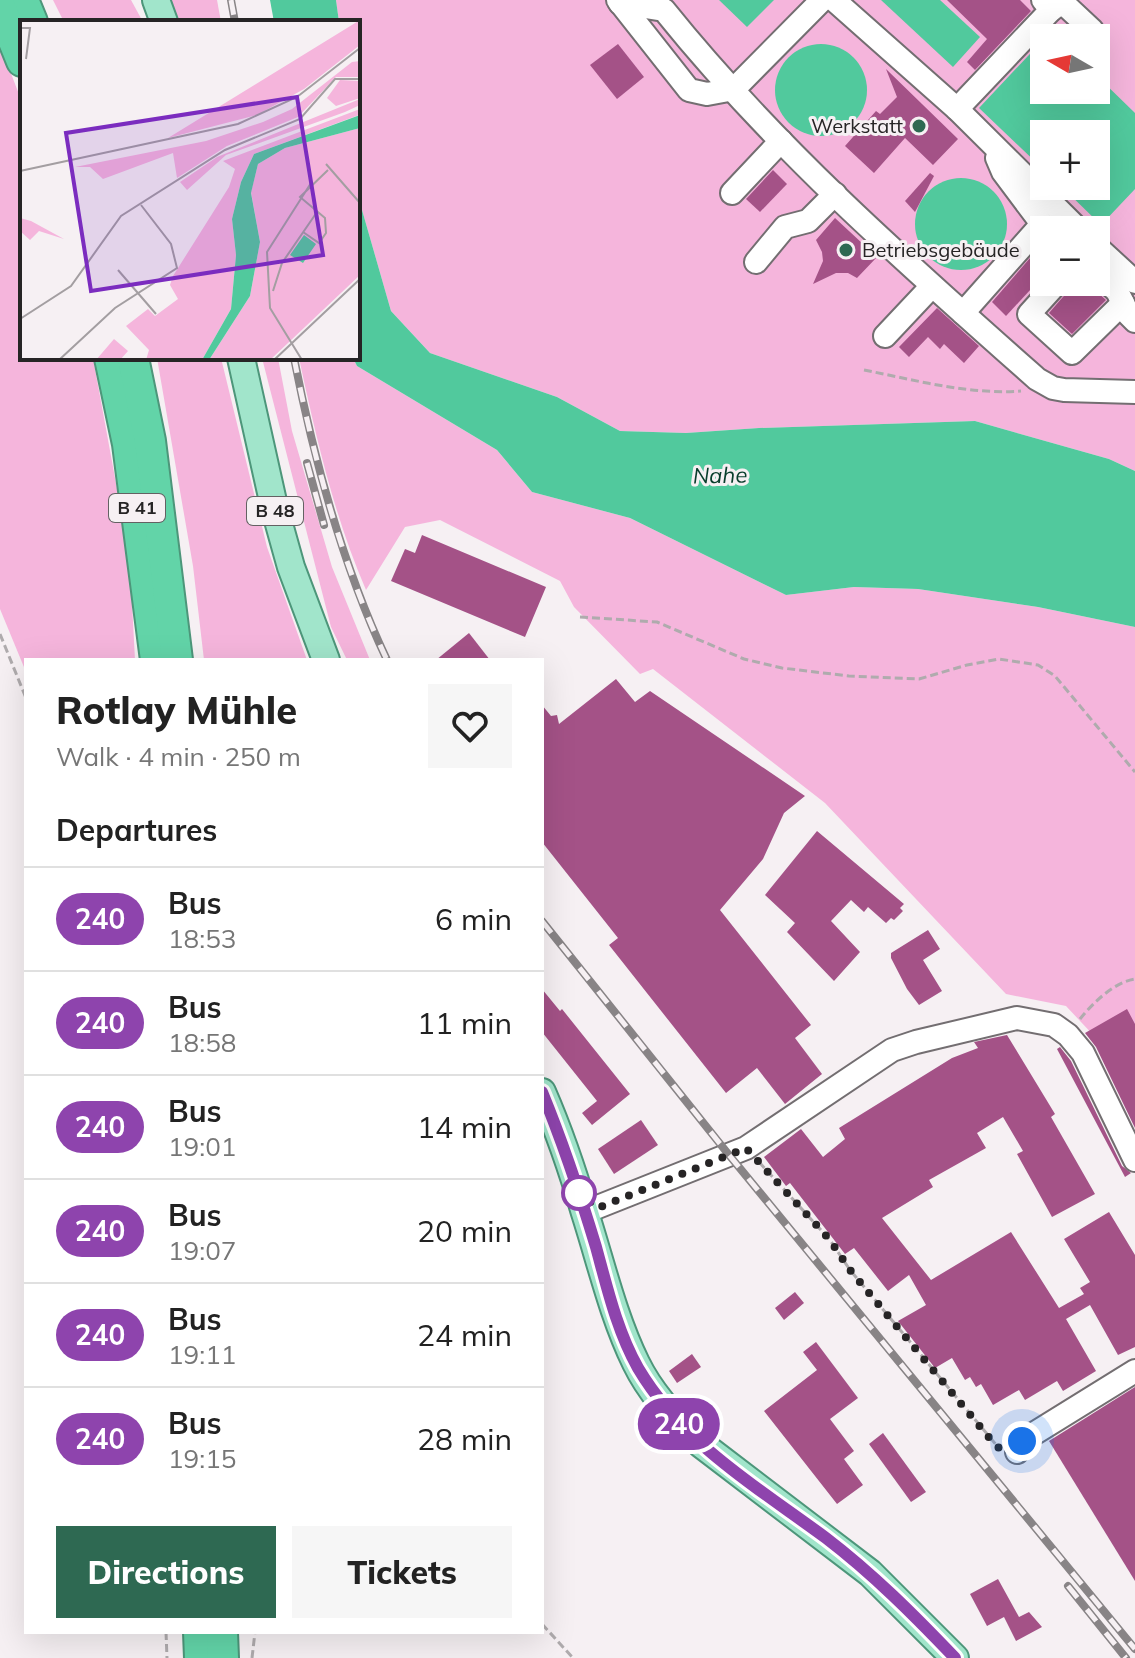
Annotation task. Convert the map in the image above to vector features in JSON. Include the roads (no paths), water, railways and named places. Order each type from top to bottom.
[{"type":"highway","points":[[23,0],[31,20]]},
{"type":"highway","points":[[0,7],[20,56]]},
{"type":"highway","name":"B 41","points":[[110,360],[128,444],[156,658]]},
{"type":"highway","name":"B 41","points":[[133,360],[152,455],[177,658]]},
{"type":"highway","points":[[199,1634],[200,1658]]},
{"type":"highway","points":[[222,1634],[223,1658]]},
{"type":"main road","points":[[156,0],[163,20]]},
{"type":"main road","name":"B 48","points":[[241,360],[291,567],[325,658]]},
{"type":"main road","points":[[544,1097],[567,1154],[612,1303],[637,1366],[679,1424],[732,1470],[870,1573],[955,1658]]},
{"type":"street","points":[[619,2],[689,90],[707,94],[734,89],[822,0]]},
{"type":"street","points":[[834,0],[957,109],[1065,216]]},
{"type":"street","points":[[619,2],[664,10],[750,111],[932,286],[1045,384],[1135,392]]},
{"type":"street","points":[[957,109],[1047,5],[1062,2],[1086,24]]},
{"type":"street","points":[[732,193],[781,141]]},
{"type":"street","points":[[990,141],[1003,172],[1037,216]]},
{"type":"street","points":[[756,262],[785,227],[808,221],[835,194]]},
{"type":"street","points":[[963,313],[1030,243]]},
{"type":"street","points":[[1110,259],[1135,282]]},
{"type":"street","points":[[1045,296],[1029,314],[1072,353],[1129,312],[1110,285]]},
{"type":"street","points":[[885,336],[932,286]]},
{"type":"street","points":[[585,1212],[746,1148],[892,1050],[1017,1018],[1054,1025],[1068,1035],[1083,1053],[1135,1160]]},
{"type":"street","points":[[1017,1452],[1022,1441],[1135,1371]]},
{"type":"water","points":[[270,0],[336,0],[339,20],[274,20]]},
{"type":"water","points":[[719,0],[774,0],[747,27]]},
{"type":"water","points":[[881,0],[940,0],[980,37],[953,67]]},
{"type":"water","points":[[821,44],[839,47],[854,57],[864,72],[867,90],[864,108],[854,123],[839,133],[821,136],[803,133],[788,123],[778,108],[775,90],[778,72],[788,57],[803,47]]},
{"type":"water","points":[[1030,54],[1030,104],[1110,104],[1110,89],[1135,113],[1135,189],[1110,216],[1092,216],[1075,200],[1110,200],[1110,120],[1030,120],[1030,157],[979,108]]},
{"type":"water","points":[[961,178],[979,181],[994,191],[1004,206],[1007,224],[1004,242],[994,257],[979,267],[961,270],[943,267],[928,257],[918,242],[915,224],[918,206],[928,191],[943,181]]},
{"type":"water","name":"Nahe","points":[[360,203],[391,311],[430,353],[557,397],[620,431],[686,433],[975,421],[1109,459],[1135,471],[1135,627],[1038,607],[918,589],[854,587],[786,595],[630,518],[532,492],[497,450],[357,366],[354,360],[360,360]]},
{"type":"railway","points":[[231,0],[235,20]]},
{"type":"railway","points":[[294,360],[331,512],[356,587],[386,658]]},
{"type":"railway","points":[[307,463],[324,525]]},
{"type":"railway","points":[[544,924],[729,1155],[1135,1649]]},
{"type":"railway","points":[[1068,1586],[1126,1658]]},
{"type":"place","name":"Werkstatt","points":[[919,126]]},
{"type":"place","name":"Betriebsgebäude","points":[[846,250]]}]
